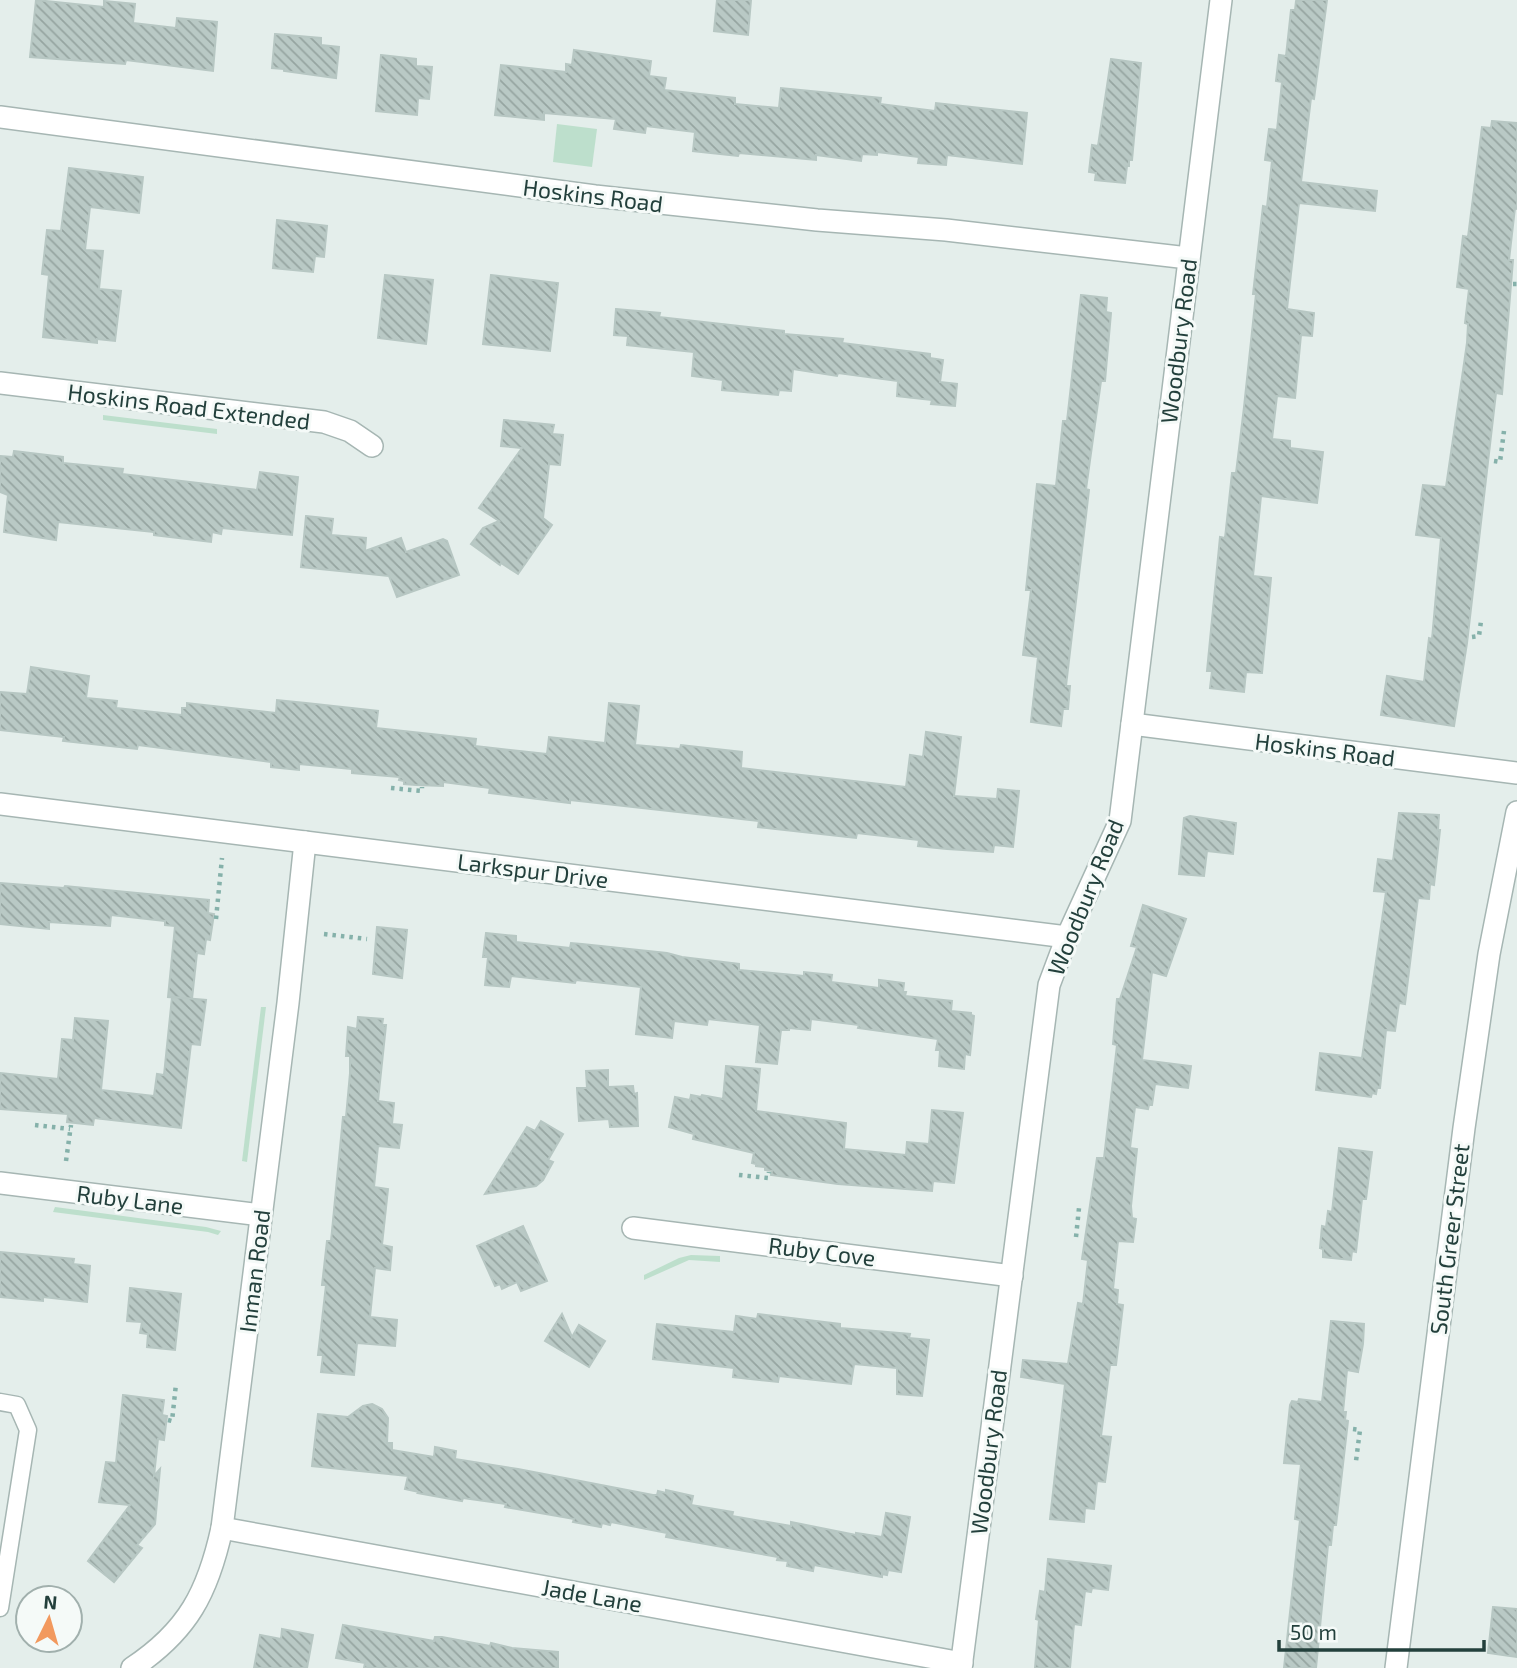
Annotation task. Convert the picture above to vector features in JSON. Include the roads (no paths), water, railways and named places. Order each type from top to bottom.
[{"type":"street","name":"Woodbury Road","points":[[961,1665],[1049,985],[1067,937],[1120,821],[1221,0]]},
{"type":"street","name":"Hoskins Road","points":[[0,117],[607,197],[817,220],[946,230],[1188,258]]},
{"type":"street","name":"Hoskins Road Extended","points":[[0,383],[324,422],[350,431],[372,446]]},
{"type":"street","name":"Hoskins Road","points":[[1132,724],[1517,773]]},
{"type":"street","name":"Larkspur Drive","points":[[0,804],[1067,937]]},
{"type":"street","name":"South Greer Street","points":[[1396,1668],[1465,1115],[1489,954],[1517,812]]},
{"type":"street","name":"Inman Road","points":[[132,1668],[155,1653],[176,1633],[201,1598],[212,1570],[222,1528],[288,1003],[305,842]]},
{"type":"street","name":"Ruby Lane","points":[[0,1183],[261,1215]]},
{"type":"street","name":"Ruby Cove","points":[[633,1228],[1012,1276]]},
{"type":"street","name":"Jade Lane","points":[[222,1528],[961,1665]]},
{"type":"lane","points":[[0,1402],[17,1405],[29,1430],[0,1608]]}]
